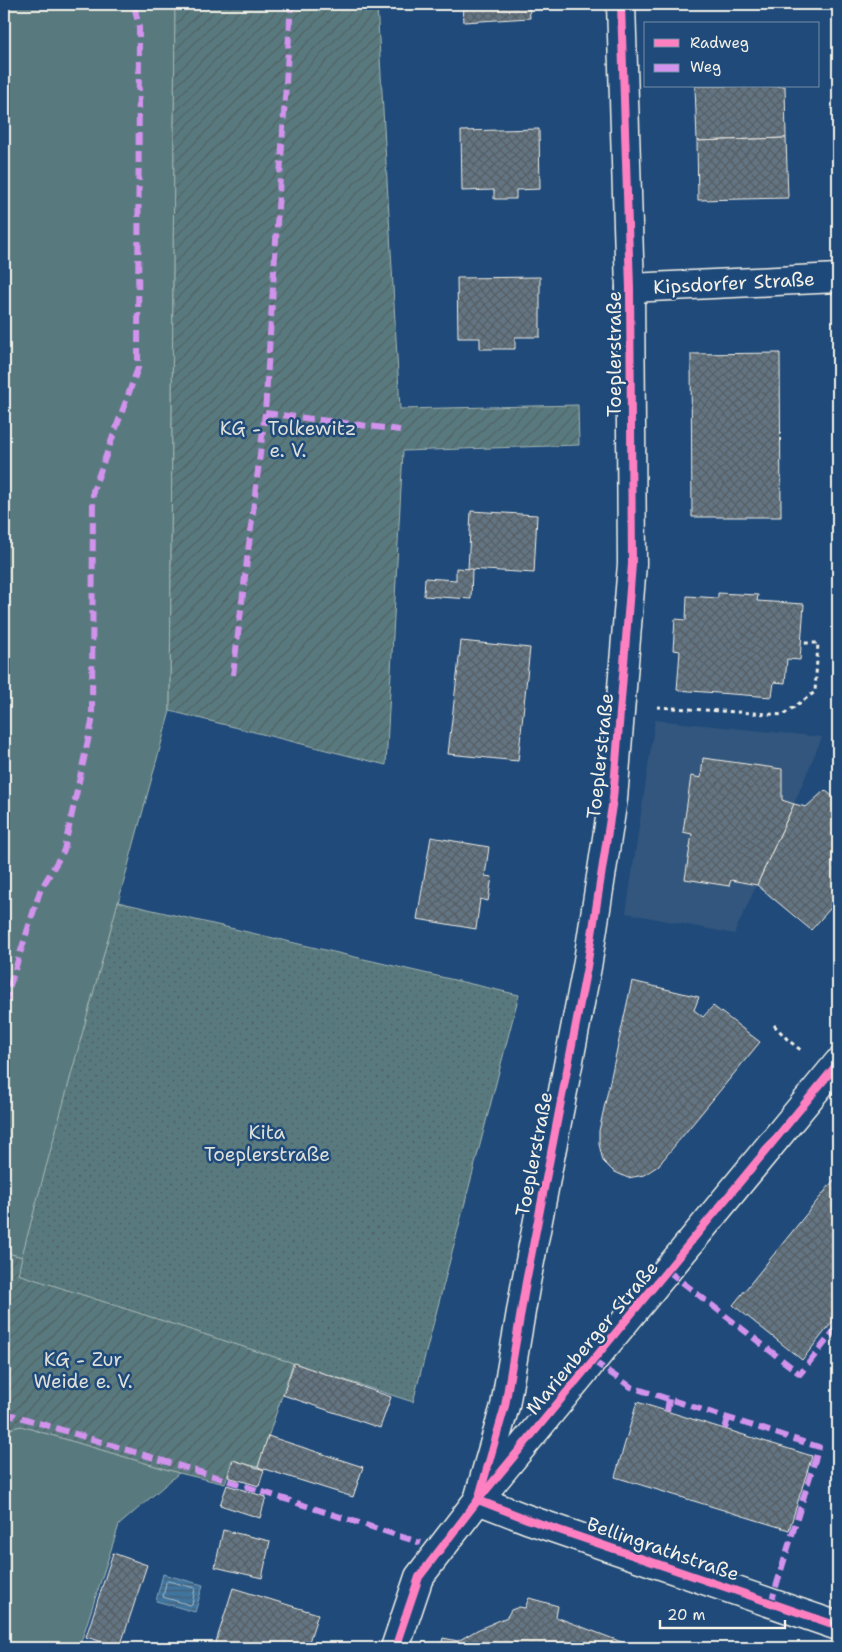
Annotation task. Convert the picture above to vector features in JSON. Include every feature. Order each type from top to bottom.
[{"type":"street","name":"Toeplerstraße","points":[[478,1500],[505,1406],[526,1282],[587,966],[613,799],[632,564],[630,288],[621,4]]},
{"type":"street","name":"Kipsdorfer Straße","points":[[630,288],[838,278]]},
{"type":"street","name":"Marienberger Straße","points":[[395,1648],[419,1577],[478,1500],[838,1063]]},
{"type":"street","name":"Bellingrathstraße","points":[[478,1500],[527,1519],[838,1626]]},
{"type":"path","points":[[621,705],[783,715],[815,692],[818,643],[801,643]]},
{"type":"shaded area","points":[[655,720],[822,737],[794,804],[734,934],[626,913]]},
{"type":"green space","points":[[4,4],[175,4],[170,711],[22,1257],[4,1252]]},
{"type":"green space","name":"KG - Tolkewitz e. V.","points":[[175,4],[377,4],[400,409],[578,405],[579,445],[403,451],[386,765],[170,711]]},
{"type":"green space","name":"Kita Toeplerstraße","points":[[118,902],[519,995],[413,1402],[17,1274]]},
{"type":"green space","name":"KG - Zur Weide e. V.","points":[[4,1252],[22,1257],[18,1274],[293,1363],[258,1467],[232,1460],[225,1484],[179,1473],[21,1426],[4,1430]]},
{"type":"green space","points":[[21,1426],[179,1473],[119,1525],[79,1648],[4,1648],[4,1430]]},
{"type":"water","points":[[163,1574],[203,1585],[195,1612],[156,1601]]},
{"type":"building","points":[[463,4],[529,4],[530,18],[464,22]]},
{"type":"building","points":[[695,88],[785,88],[786,138],[697,141]]},
{"type":"building","points":[[539,129],[540,189],[516,190],[516,199],[494,199],[494,190],[462,191],[461,131]]},
{"type":"building","points":[[786,138],[788,198],[698,200],[697,141]]},
{"type":"building","points":[[540,277],[540,337],[515,337],[515,349],[480,349],[480,338],[458,338],[457,278]]},
{"type":"building","points":[[780,353],[781,517],[692,517],[691,354]]},
{"type":"building","points":[[471,511],[537,515],[534,573],[468,569]]},
{"type":"building","points":[[456,568],[472,569],[471,599],[424,596],[425,578],[456,580]]},
{"type":"building","points":[[718,593],[758,595],[757,601],[804,604],[800,660],[787,659],[785,683],[774,682],[772,697],[677,690],[680,651],[673,650],[675,619],[686,620],[687,596],[718,598]]},
{"type":"building","points":[[461,641],[530,648],[518,761],[448,754]]},
{"type":"building","points":[[703,758],[782,769],[782,800],[794,804],[757,885],[731,880],[729,886],[685,879],[692,834],[683,832],[691,776],[701,778]]},
{"type":"building","points":[[825,790],[838,801],[838,900],[811,930],[757,885],[794,804],[806,807]]},
{"type":"building","points":[[431,837],[489,847],[485,876],[492,877],[488,901],[480,899],[476,929],[417,919]]},
{"type":"building","points":[[632,981],[699,997],[694,1010],[703,1017],[713,1006],[760,1042],[658,1166],[644,1175],[628,1178],[613,1171],[603,1161],[599,1144],[599,1131]]},
{"type":"building","points":[[838,1175],[838,1315],[802,1360],[733,1305]]},
{"type":"building","points":[[294,1363],[391,1397],[380,1428],[283,1395]]},
{"type":"building","points":[[637,1402],[812,1456],[789,1530],[615,1477]]},
{"type":"building","points":[[268,1436],[363,1467],[353,1497],[258,1467]]},
{"type":"building","points":[[233,1460],[264,1470],[259,1486],[228,1477]]},
{"type":"building","points":[[227,1485],[266,1497],[260,1518],[220,1505]]},
{"type":"building","points":[[223,1530],[270,1541],[262,1578],[215,1567]]},
{"type":"building","points":[[113,1553],[147,1565],[120,1647],[86,1637]]},
{"type":"building","points":[[233,1588],[318,1614],[307,1648],[214,1648]]},
{"type":"building","points":[[529,1598],[558,1606],[556,1617],[632,1646],[631,1648],[440,1648],[443,1638],[458,1641],[477,1630],[507,1617],[511,1610],[519,1607],[525,1608]]},
{"type":"marked path","points":[[4,1004],[40,891],[64,850],[92,722],[93,491],[138,368],[139,28],[134,4]]},
{"type":"marked path","points":[[233,675],[265,413],[291,4]]},
{"type":"marked path","points":[[265,413],[400,430]]},
{"type":"marked path","points":[[668,1271],[800,1374],[838,1326]]},
{"type":"marked path","points":[[593,1361],[631,1387],[819,1447],[771,1603]]},
{"type":"marked path","points":[[667,1411],[669,1399]]},
{"type":"marked path","points":[[4,1416],[13,1415],[226,1480],[421,1543]]},
{"type":"marked path","points":[[725,1429],[728,1418]]},
{"type":"cycle path","points":[[478,1500],[505,1406],[526,1282],[587,967],[613,799],[632,564],[630,288],[621,4]]},
{"type":"cycle path","points":[[395,1648],[419,1577],[478,1500],[838,1063]]},
{"type":"cycle path","points":[[478,1500],[527,1519],[838,1626]]}]
